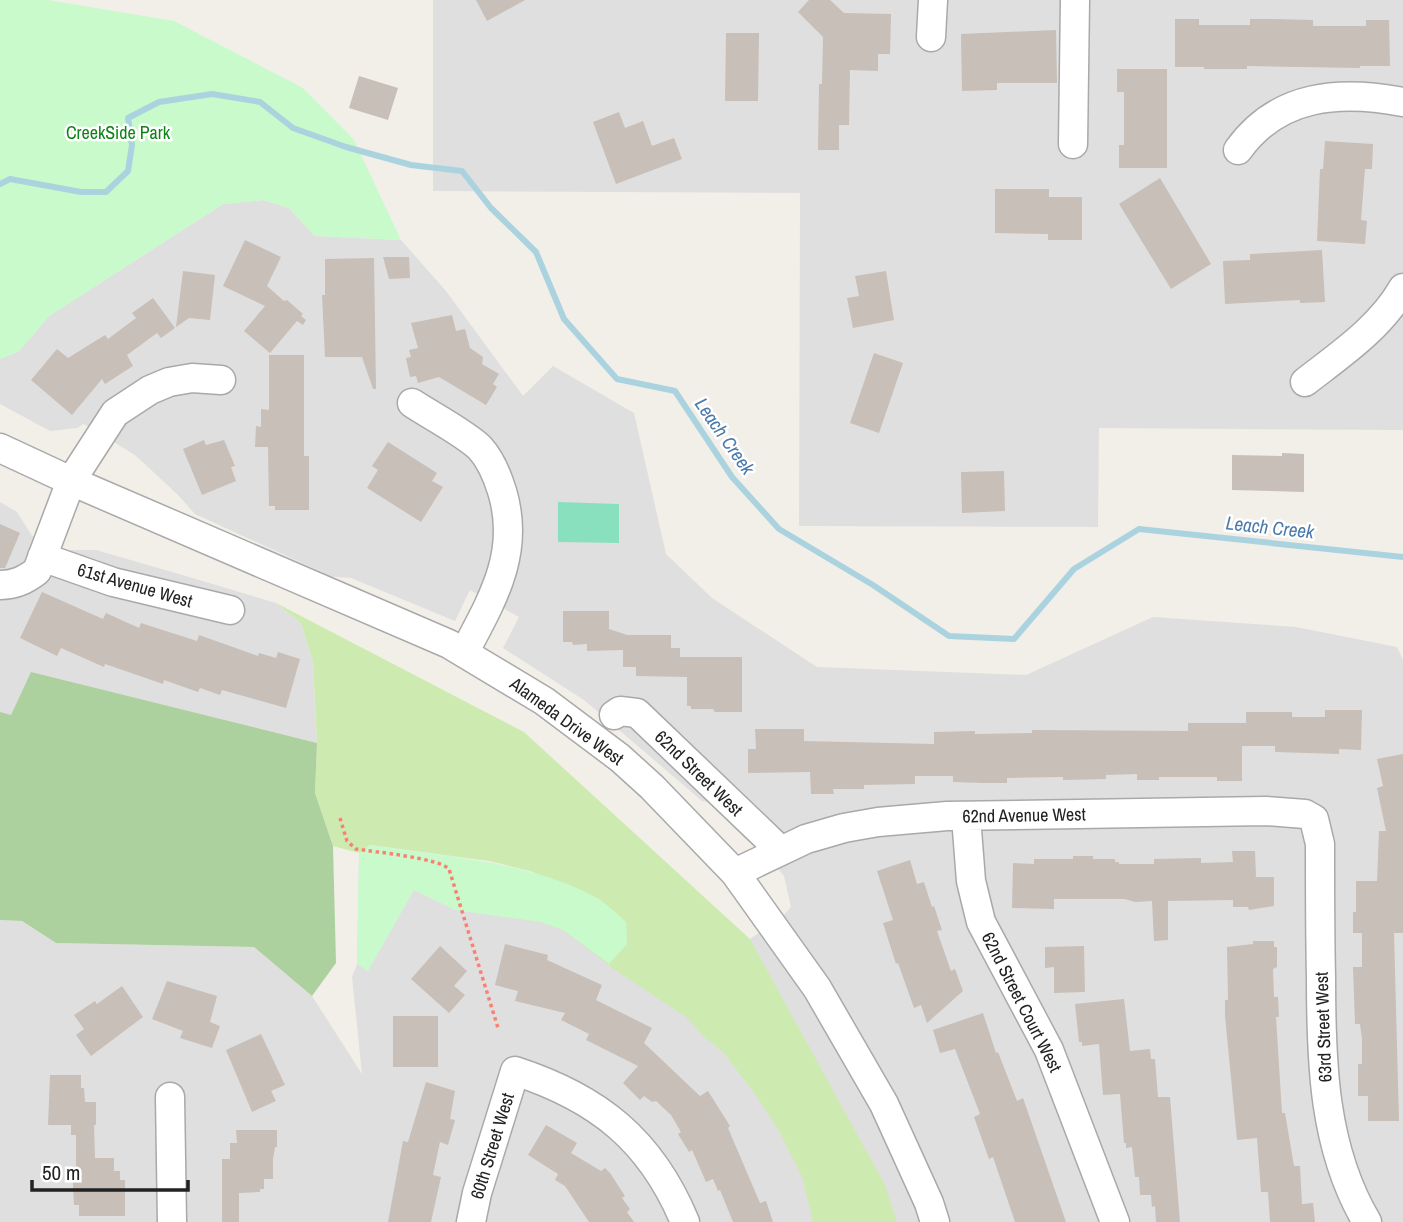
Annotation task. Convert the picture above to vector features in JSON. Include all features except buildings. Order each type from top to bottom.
[{"type":"street","points":[[931,37],[933,0]]},
{"type":"street","points":[[1073,145],[1075,0]]},
{"type":"street","points":[[1238,150],[1262,122],[1303,102],[1352,97],[1403,102]]},
{"type":"street","points":[[1305,382],[1360,340],[1385,314],[1403,288]]},
{"type":"street","points":[[0,585],[26,580],[37,571],[71,481],[115,413],[150,390],[169,382],[192,379],[221,380]]},
{"type":"street","points":[[412,403],[479,447],[495,470],[505,501],[509,534],[504,568],[495,594],[464,653]]},
{"type":"street","name":"Alameda Drive West","points":[[0,448],[449,644],[544,701],[620,758],[652,787],[735,873],[817,988],[884,1104],[935,1222]]},
{"type":"street","name":"61st Avenue West","points":[[42,557],[113,582],[230,610]]},
{"type":"street","name":"62nd Street West","points":[[614,715],[620,711],[637,713],[780,850]]},
{"type":"street","name":"62nd Avenue West","points":[[735,873],[780,850],[844,828],[918,818],[1266,811],[1305,814],[1317,825]]},
{"type":"street","name":"62nd Street Court West","points":[[966,817],[971,881],[981,922],[1049,1050],[1115,1222]]},
{"type":"street","name":"63rd Street West","points":[[1317,825],[1320,844],[1323,1072],[1336,1150],[1347,1182],[1367,1222]]},
{"type":"street","name":"60th Street West","points":[[471,1222],[477,1193],[515,1071],[550,1082],[572,1093],[612,1120],[654,1164],[685,1222]]},
{"type":"street","points":[[170,1097],[172,1222]]},
{"type":"path","points":[[340,818],[347,841],[356,849],[445,864],[449,869],[498,1028]]},
{"type":"shaded area","points":[[433,0],[1403,0],[1403,430],[1099,428],[1098,527],[799,526],[800,193],[433,191]]},
{"type":"shaded area","points":[[263,200],[289,208],[315,236],[401,240],[446,291],[523,396],[553,366],[634,413],[666,554],[712,598],[817,667],[1026,675],[1153,617],[1296,627],[1397,647],[1403,660],[1403,1222],[0,1222],[0,920],[22,921],[56,943],[254,947],[312,996],[362,1074],[352,977],[357,964],[359,853],[626,922],[750,939],[783,916],[791,907],[784,876],[721,804],[702,801],[584,700],[503,648],[519,617],[470,590],[455,621],[351,578],[323,576],[324,573],[195,514],[135,455],[84,424],[77,428],[50,431],[0,404],[0,359],[19,351],[49,316],[223,204]]},
{"type":"shaded area","points":[[0,502],[17,512],[32,536],[61,550],[96,550],[276,603],[301,623],[313,662],[317,743],[32,673],[11,716],[0,712]]},
{"type":"green space","name":"CreekSide Park","points":[[0,0],[48,0],[174,21],[303,88],[354,140],[401,240],[315,236],[289,208],[263,200],[223,204],[49,316],[19,351],[0,359]]},
{"type":"green space","points":[[558,502],[619,504],[619,543],[558,542]]},
{"type":"green space","points":[[276,603],[524,732],[750,939],[885,1185],[897,1222],[813,1222],[802,1177],[780,1133],[723,1052],[703,1036],[686,1017],[615,970],[565,931],[541,922],[469,911],[599,899],[530,871],[489,861],[370,845],[359,853],[333,846],[315,793],[317,743],[313,662],[301,623]]},
{"type":"green space","points":[[31,672],[317,743],[315,793],[333,846],[336,963],[312,996],[254,947],[56,943],[22,921],[0,920],[0,712],[11,715]]},
{"type":"green space","points":[[370,845],[486,862],[543,875],[570,885],[601,900],[626,922],[627,944],[609,964],[565,931],[541,922],[455,910],[414,890],[368,971],[357,964],[359,853]]},
{"type":"waterway","name":"Leach Creek","points":[[0,184],[10,179],[81,192],[106,192],[128,171],[132,145],[128,118],[159,102],[212,94],[260,102],[293,128],[346,147],[411,165],[462,171],[491,208],[536,252],[564,319],[617,379],[675,391],[732,477],[779,529],[873,585],[949,636],[1014,639],[1074,569],[1139,529],[1403,557]]}]
